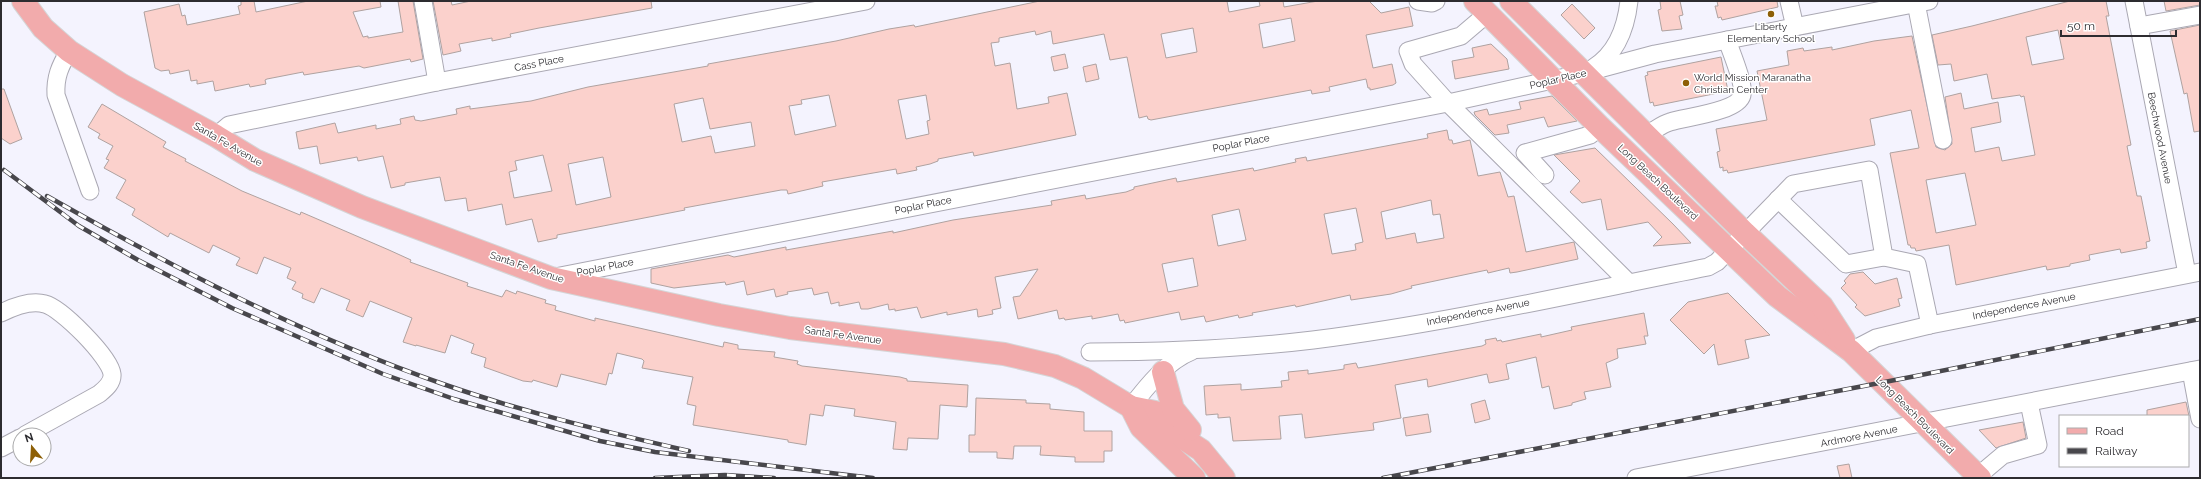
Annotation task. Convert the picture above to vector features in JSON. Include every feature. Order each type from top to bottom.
[{"type":"main road","name":"Santa Fe Avenue","points":[[23,1],[43,28],[69,51],[122,85],[216,136],[255,160],[362,207],[551,278],[719,315],[790,328],[1004,354],[1055,366],[1083,378],[1131,407],[1155,412],[1184,439],[1201,450],[1224,478]]},
{"type":"main road","name":"Long Beach Boulevard","points":[[1511,1],[1745,233],[1822,306],[1851,351]]},
{"type":"main road","name":"Long Beach Boulevard","points":[[1481,7],[1600,127],[1777,296],[1851,351],[1979,477]]},
{"type":"main road","points":[[1163,372],[1173,409],[1192,432],[1201,450]]},
{"type":"main road","points":[[1131,407],[1141,427],[1194,478]]},
{"type":"street","points":[[423,1],[437,82]]},
{"type":"street","name":"Cass Place","points":[[216,136],[229,125],[437,82],[866,1]]},
{"type":"street","points":[[1418,1],[1432,3],[1436,1]]},
{"type":"street","points":[[1584,73],[1603,62],[1622,34],[1627,17],[1629,1]]},
{"type":"street","points":[[1789,1],[1795,27]]},
{"type":"street","name":"Beechwood Avenue","points":[[2134,1],[2193,273]]},
{"type":"street","points":[[1923,2],[1943,140]]},
{"type":"street","name":"Poplar Place","points":[[551,278],[1448,103],[1584,73],[1655,54],[1923,2]]},
{"type":"street","points":[[1481,7],[1461,36],[1408,51],[1413,64],[1448,103],[1629,283]]},
{"type":"street","points":[[2139,26],[2200,15]]},
{"type":"street","points":[[1646,135],[1668,122],[1729,108],[1738,102],[1742,97],[1743,88],[1727,40]]},
{"type":"street","points":[[69,51],[57,75],[55,82],[56,95],[90,191]]},
{"type":"street","points":[[1545,175],[1525,152],[1590,135],[1600,127]]},
{"type":"street","name":"Independence Avenue","points":[[1090,352],[1195,350],[1313,340],[1373,331],[1708,267],[1717,262],[1730,250],[1793,184],[1869,170],[1884,257]]},
{"type":"street","points":[[1778,199],[1846,264],[1884,257],[1917,264],[1930,325]]},
{"type":"street","name":"Independence Avenue","points":[[1851,351],[1876,338],[1930,325],[2193,273]]},
{"type":"street","points":[[1,313],[11,308],[28,304],[45,304],[62,314],[86,337],[104,360],[112,374],[109,384],[99,394],[39,427]]},
{"type":"street","name":"Independence Avenue","points":[[1131,407],[1163,372],[1184,355],[1195,350]]},
{"type":"street","points":[[2195,370],[2200,419]]},
{"type":"street","name":"Ardmore Avenue","points":[[1636,478],[1924,424],[2195,370]]},
{"type":"street","points":[[1979,477],[2003,455],[2038,445],[2029,403]]},
{"type":"street","points":[[1,448],[12,442]]},
{"type":"building","points":[[241,1],[254,1],[256,12],[308,1],[380,1],[381,7],[353,12],[363,37],[368,36],[368,38],[403,32],[398,1],[413,1],[423,59],[411,62],[410,59],[364,68],[359,66],[304,75],[303,72],[267,79],[265,80],[266,84],[250,87],[249,84],[215,91],[213,81],[197,84],[197,80],[191,81],[189,70],[170,74],[169,70],[161,71],[155,68],[144,12],[179,4],[182,16],[185,15],[187,25],[240,14],[238,6],[241,5]]},
{"type":"building","points":[[433,1],[451,1],[452,5],[471,1],[651,1],[652,8],[539,28],[510,34],[511,37],[492,41],[492,38],[459,44],[461,51],[443,55]]},
{"type":"building","points":[[1040,1],[1227,1],[1229,12],[1260,6],[1259,1],[1283,1],[1284,7],[1318,1],[1369,1],[1381,13],[1409,7],[1413,26],[1366,35],[1373,68],[1392,64],[1396,83],[1393,85],[1370,90],[1366,79],[1329,87],[1330,91],[1312,94],[1311,90],[1151,120],[1148,119],[1147,116],[1139,118],[1127,57],[1110,60],[1104,34],[1053,44],[1051,31],[1036,35],[1035,31],[999,38],[999,42],[991,43],[995,66],[1010,63],[1017,109],[1049,103],[1048,97],[1067,93],[1076,135],[974,156],[973,152],[938,159],[938,161],[930,164],[916,167],[917,170],[897,174],[896,169],[822,182],[823,186],[788,194],[787,190],[781,190],[684,208],[685,210],[557,235],[557,238],[538,242],[532,219],[506,225],[502,204],[468,211],[466,198],[445,201],[440,177],[405,183],[405,185],[391,188],[383,156],[358,161],[357,157],[320,164],[317,146],[299,149],[296,132],[335,123],[338,133],[376,125],[376,129],[401,124],[400,119],[414,116],[415,120],[421,121],[457,114],[456,109],[470,106],[470,109],[531,101],[588,87],[708,66],[708,64],[836,41],[889,29],[914,25],[915,27]],"holes":[[[1291,18],[1295,41],[1263,48],[1259,24]],[[1193,28],[1197,52],[1166,58],[1161,34]],[[829,95],[836,126],[795,135],[789,106],[802,104],[801,100]],[[926,95],[930,120],[927,121],[929,134],[906,139],[898,100]],[[703,98],[710,129],[751,122],[755,146],[715,153],[711,136],[682,142],[674,104]],[[543,155],[552,191],[514,198],[509,172],[517,170],[515,161]],[[603,157],[611,197],[576,205],[568,164]]]},
{"type":"building","points":[[1660,1],[1680,1],[1683,15],[1679,16],[1682,29],[1662,31],[1658,10],[1661,9]]},
{"type":"building","points":[[1717,1],[1777,1],[1778,7],[1722,20],[1721,17],[1718,18],[1715,6],[1718,6]]},
{"type":"building","points":[[2070,1],[2106,1],[2109,16],[2106,16],[2131,145],[2127,146],[2137,196],[2141,196],[2150,241],[2146,242],[2147,248],[2121,253],[2120,249],[2089,255],[2090,260],[2070,264],[2070,266],[2047,270],[2046,266],[1956,285],[1949,245],[1916,251],[1915,248],[1911,248],[1910,245],[1908,245],[1890,153],[1919,148],[1911,110],[1870,119],[1875,145],[1728,173],[1727,170],[1723,171],[1723,167],[1720,168],[1717,152],[1720,151],[1716,129],[1767,120],[1757,71],[1789,65],[1787,51],[1803,48],[1804,51],[1832,47],[1832,50],[1874,41],[1912,36],[1936,147],[1945,150],[1952,144],[1945,97],[1961,93],[1964,109],[1998,102],[2001,122],[1971,128],[1975,152],[1999,147],[2002,161],[2035,155],[2024,96],[2021,97],[2020,95],[1992,99],[1987,74],[1954,81],[1951,64],[1938,65],[1932,35]],"holes":[[[2058,30],[2064,59],[2032,65],[2026,37]],[[1965,173],[1976,225],[1936,233],[1926,180]]]},
{"type":"building","points":[[2164,1],[2200,1],[2200,5],[2166,11]]},
{"type":"building","points":[[1572,4],[1595,28],[1584,39],[1561,15]]},
{"type":"building","points":[[2200,25],[2200,131],[2194,132],[2187,93],[2184,94],[2170,31]]},
{"type":"building","points":[[1491,44],[1507,59],[1509,69],[1455,79],[1452,61],[1474,57],[1472,48]]},
{"type":"building","points":[[1065,54],[1068,68],[1054,71],[1051,57]]},
{"type":"building","name":"World Mission Maranatha Christian Center","points":[[1721,57],[1728,91],[1654,106],[1653,102],[1650,103],[1645,76],[1648,75],[1647,72]]},
{"type":"building","points":[[1096,64],[1099,79],[1086,82],[1083,67]]},
{"type":"building","points":[[1,89],[4,89],[22,139],[10,144],[1,138]]},
{"type":"building","points":[[1552,96],[1577,121],[1548,127],[1544,117],[1507,125],[1509,133],[1495,135],[1475,115],[1474,112],[1487,109],[1489,115],[1521,109],[1519,102]]},
{"type":"building","points":[[102,104],[166,142],[163,147],[186,159],[185,161],[242,191],[300,215],[301,212],[411,260],[410,262],[468,283],[467,286],[502,297],[506,290],[516,294],[517,291],[546,300],[545,303],[556,306],[555,310],[595,321],[595,318],[723,347],[724,342],[738,345],[738,349],[775,352],[774,357],[798,361],[797,364],[802,366],[900,377],[907,379],[907,381],[968,385],[967,407],[940,405],[938,439],[908,438],[907,450],[893,449],[896,422],[854,416],[855,409],[825,405],[823,416],[810,414],[806,445],[788,442],[788,440],[693,425],[696,406],[687,404],[693,377],[642,368],[644,361],[642,359],[617,353],[612,374],[609,373],[606,385],[561,374],[557,387],[533,380],[532,382],[523,381],[484,367],[486,358],[471,353],[474,344],[451,335],[445,353],[403,342],[412,318],[370,301],[363,317],[346,310],[350,300],[321,288],[314,303],[302,298],[303,294],[292,289],[296,282],[287,278],[291,268],[264,257],[257,274],[236,265],[240,258],[213,245],[209,253],[170,233],[168,237],[132,215],[135,209],[116,198],[126,180],[104,168],[109,160],[106,159],[113,146],[98,138],[100,134],[88,127]]},
{"type":"building","points":[[1447,130],[1449,140],[1452,140],[1453,144],[1470,140],[1478,176],[1500,172],[1508,197],[1514,196],[1526,252],[1574,242],[1578,259],[1510,273],[1509,268],[1488,273],[1487,270],[1411,286],[1412,288],[1391,294],[1351,300],[1350,295],[1296,307],[1295,305],[1252,313],[1253,315],[1239,318],[1238,315],[1206,322],[1204,316],[1181,320],[1179,312],[1125,323],[1124,320],[1120,321],[1118,314],[1092,319],[1092,316],[1065,320],[1064,318],[1059,319],[1057,310],[1018,319],[1013,297],[1020,296],[1038,269],[995,277],[1001,308],[992,310],[993,314],[978,317],[977,309],[947,315],[947,312],[921,318],[917,307],[895,311],[895,309],[889,310],[888,304],[868,309],[861,309],[859,302],[839,306],[839,302],[831,304],[828,292],[814,295],[812,288],[787,292],[788,294],[776,297],[774,289],[747,295],[744,281],[726,285],[725,282],[674,288],[651,283],[651,269],[728,255],[734,257],[786,247],[786,250],[893,231],[893,233],[953,220],[1052,205],[1051,201],[1085,195],[1086,199],[1126,192],[1134,189],[1134,187],[1176,178],[1177,182],[1253,168],[1254,171],[1296,162],[1295,159],[1306,157],[1307,161],[1428,138],[1427,134]],"holes":[[[1431,200],[1433,215],[1440,214],[1444,238],[1417,243],[1415,233],[1386,239],[1381,212]],[[1356,208],[1363,242],[1355,244],[1356,250],[1332,254],[1324,214]],[[1239,209],[1246,240],[1218,246],[1212,215]],[[1193,258],[1198,286],[1168,292],[1162,264]]]},
{"type":"building","points":[[1595,148],[1691,243],[1653,246],[1662,237],[1648,222],[1607,230],[1601,199],[1582,203],[1570,192],[1580,181],[1554,155]]},
{"type":"building","points":[[1863,272],[1875,284],[1897,278],[1902,298],[1898,299],[1900,306],[1865,316],[1855,307],[1857,305],[1841,288],[1846,283],[1844,281],[1850,274]]},
{"type":"building","points":[[1728,293],[1770,335],[1745,340],[1749,358],[1718,365],[1714,344],[1704,354],[1670,320],[1688,302]]},
{"type":"building","points":[[1644,313],[1648,336],[1644,336],[1646,344],[1617,349],[1618,358],[1606,363],[1611,387],[1584,392],[1586,399],[1572,403],[1572,405],[1554,409],[1549,386],[1542,388],[1536,357],[1506,364],[1509,379],[1489,383],[1487,374],[1428,387],[1427,379],[1395,385],[1401,418],[1373,423],[1374,430],[1305,438],[1302,414],[1279,416],[1281,439],[1233,441],[1230,417],[1218,418],[1218,414],[1206,415],[1204,386],[1241,384],[1241,390],[1282,387],[1281,381],[1289,380],[1288,372],[1308,370],[1308,374],[1344,369],[1344,365],[1356,363],[1358,368],[1482,346],[1486,344],[1485,340],[1496,338],[1497,341],[1501,340],[1502,342],[1541,334],[1541,337],[1572,330],[1571,327]]},
{"type":"building","points":[[976,398],[1026,400],[1026,403],[1050,404],[1050,409],[1084,412],[1084,431],[1112,431],[1112,451],[1104,451],[1104,462],[1075,462],[1075,457],[1040,455],[1041,446],[1014,446],[1013,459],[997,458],[997,452],[969,452],[969,435],[975,435]]},
{"type":"building","points":[[1485,400],[1490,419],[1475,423],[1471,404]]},
{"type":"building","points":[[2186,402],[2189,415],[2147,415],[2147,410]]},
{"type":"building","points":[[1428,414],[1431,432],[1406,436],[1403,418]]},
{"type":"building","points":[[2023,422],[2026,438],[1996,448],[1979,430]]},
{"type":"building","points":[[1849,464],[1852,478],[1840,478],[1837,466]]},
{"type":"railway","points":[[4,170],[79,226],[138,260],[232,308],[383,374],[454,399],[600,441],[655,452],[873,478]]},
{"type":"railway","points":[[47,196],[143,249],[241,299],[392,365],[504,404],[596,429],[689,451]]},
{"type":"railway","points":[[1383,478],[1916,376],[2200,319]]},
{"type":"railway","points":[[655,478],[725,475],[774,478]]},
{"type":"place","name":"Liberty Elementary School","points":[[1771,14]]},
{"type":"place","name":"World Mission Maranatha Christian Center","points":[[1686,83]]}]
